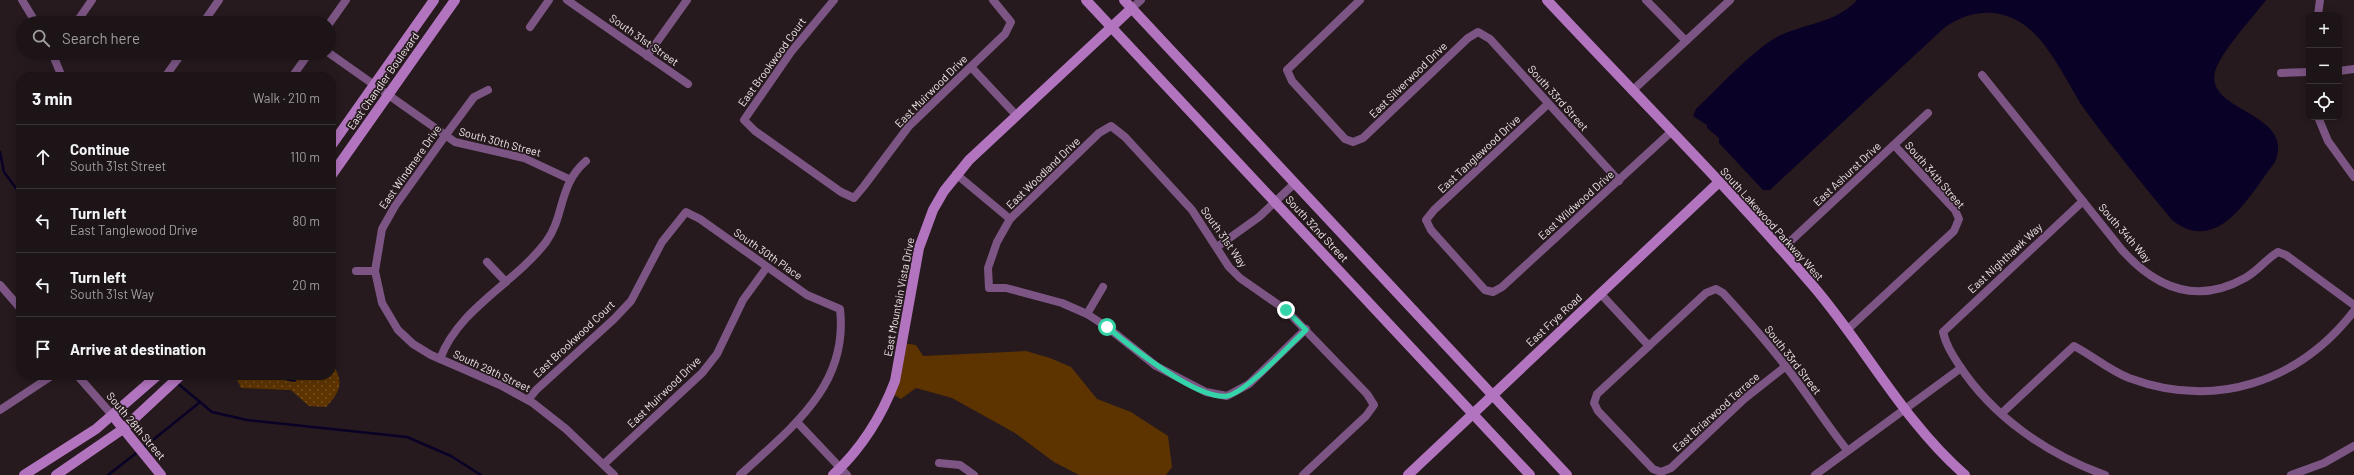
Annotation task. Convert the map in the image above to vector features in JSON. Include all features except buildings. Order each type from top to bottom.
[{"type":"main road","name":"East Chandler Boulevard","points":[[336,139],[434,0]]},
{"type":"main road","name":"East Chandler Boulevard","points":[[336,169],[455,0]]},
{"type":"main road","name":"South 32nd Street","points":[[1086,0],[1530,475]]},
{"type":"main road","name":"South 32nd Street","points":[[1124,0],[1567,475]]},
{"type":"main road","name":"South Lakewood Parkway West","points":[[1547,0],[1781,250],[1848,329],[1905,409],[1934,445],[1965,475]]},
{"type":"main road","name":"East Mountain Vista Drive","points":[[840,473],[876,425],[891,393],[900,358],[918,248],[933,210],[956,174],[1132,8]]},
{"type":"main road","name":"East Frye Road","points":[[1408,475],[1492,394],[1718,183]]},
{"type":"main road","points":[[24,475],[70,447],[113,416],[153,380]]},
{"type":"main road","points":[[56,475],[123,429],[176,380]]},
{"type":"main road","name":"South 28th Street","points":[[113,416],[161,475]]},
{"type":"street","points":[[22,0],[32,16]]},
{"type":"street","points":[[81,16],[92,0]]},
{"type":"street","points":[[208,16],[219,0]]},
{"type":"street","points":[[335,16],[346,0]]},
{"type":"street","points":[[530,27],[549,0]]},
{"type":"street","name":"South 31st Street","points":[[568,0],[688,84]]},
{"type":"street","points":[[647,56],[687,0]]},
{"type":"street","name":"East Brookwood Court","points":[[834,0],[791,52],[744,120],[755,132],[841,192],[854,198]]},
{"type":"street","name":"East Muirwood Drive","points":[[854,198],[909,126],[1005,34],[1011,22],[993,0]]},
{"type":"street","name":"East Mountain Vista Drive","points":[[1132,8],[1141,0]]},
{"type":"street","name":"East Silverwood Drive","points":[[1360,0],[1287,70],[1292,81],[1345,139],[1353,142],[1363,138],[1468,38],[1478,32]]},
{"type":"street","points":[[1646,0],[1686,41]]},
{"type":"street","points":[[1632,91],[1730,0]]},
{"type":"street","points":[[2318,12],[2320,0]]},
{"type":"street","name":"South 33rd Street","points":[[1478,32],[1490,39],[1619,180]]},
{"type":"street","name":"South 30th Street","points":[[336,58],[445,136],[464,146],[536,162],[570,179]]},
{"type":"street","points":[[55,60],[60,72]]},
{"type":"street","points":[[169,72],[177,60]]},
{"type":"street","points":[[296,72],[304,60]]},
{"type":"street","points":[[971,67],[1017,116]]},
{"type":"street","points":[[2342,71],[2354,69]]},
{"type":"street","points":[[2281,73],[2306,72]]},
{"type":"street","name":"South 34th Way","points":[[1982,75],[2133,262],[2157,281],[2172,287],[2193,292],[2213,290],[2228,286],[2252,274],[2269,257],[2278,252],[2286,255],[2354,305]]},
{"type":"street","name":"East Windmere Drive","points":[[382,303],[374,271],[382,229],[395,206],[474,97],[488,90]]},
{"type":"street","name":"East Tanglewood Drive","points":[[1493,292],[1485,290],[1431,230],[1426,220],[1434,210],[1548,104]]},
{"type":"street","name":"East Ashurst Drive","points":[[1781,250],[1928,113]]},
{"type":"street","points":[[2319,120],[2328,141],[2354,177]]},
{"type":"street","name":"East Woodland Drive","points":[[1087,314],[1055,301],[1006,288],[989,288],[988,268],[997,242],[1010,219],[1099,133],[1111,126]]},
{"type":"street","name":"South 31st Way","points":[[1111,126],[1125,137],[1192,210],[1230,267],[1240,278],[1286,310],[1367,394],[1374,405],[1366,416],[1303,475]]},
{"type":"street","name":"East Wildwood Drive","points":[[1493,292],[1502,287],[1671,132]]},
{"type":"street","name":"South 34th Street","points":[[1848,329],[1954,231],[1959,219],[1955,210],[1894,145]]},
{"type":"street","points":[[440,359],[452,333],[506,282],[547,240],[570,179],[586,160]]},
{"type":"street","points":[[956,174],[1010,219]]},
{"type":"street","points":[[1217,247],[1258,217],[1295,183]]},
{"type":"street","name":"East Nighthawk Way","points":[[1961,368],[1946,344],[1943,332],[2083,201]]},
{"type":"street","name":"East Brookwood Court","points":[[528,400],[536,390],[614,319],[630,301],[662,242],[686,212]]},
{"type":"street","name":"South 30th Place","points":[[686,212],[700,219],[807,295],[840,308],[842,323],[838,346],[827,383],[797,422]]},
{"type":"street","points":[[487,262],[506,282]]},
{"type":"street","name":"East Muirwood Drive","points":[[604,464],[702,373],[717,354],[743,300],[767,267]]},
{"type":"street","points":[[356,271],[374,271]]},
{"type":"street","points":[[1,287],[16,304]]},
{"type":"street","points":[[1103,287],[1087,314],[1107,327],[1156,366],[1206,392],[1227,396],[1249,384],[1306,330]]},
{"type":"street","name":"South 33rd Street","points":[[1649,346],[1706,293],[1716,289],[1723,293],[1786,366],[1847,450]]},
{"type":"street","points":[[1600,293],[1649,346]]},
{"type":"street","name":"South 29th Street","points":[[382,303],[392,322],[405,338],[421,350],[500,385],[528,400],[548,414],[604,464],[614,475]]},
{"type":"street","points":[[2002,413],[2074,346],[2128,377],[2162,388],[2196,392],[2222,390],[2258,382],[2293,366],[2327,341],[2354,310]]},
{"type":"street","name":"East Briarwood Terrace","points":[[1649,346],[1598,394],[1594,403],[1598,411],[1653,469],[1661,472],[1671,468],[1749,395],[1786,366]]},
{"type":"street","points":[[1816,475],[1847,450],[1961,368],[1978,390],[2025,434],[2050,450],[2105,475]]},
{"type":"street","points":[[0,410],[20,399],[46,380]]},
{"type":"street","name":"South 28th Street","points":[[81,380],[113,416]]},
{"type":"street","points":[[740,475],[797,422],[840,473]]},
{"type":"street","points":[[2291,475],[2324,463],[2354,446]]},
{"type":"street","points":[[940,463],[960,466],[974,475]]},
{"type":"shaded area","points":[[1857,0],[2266,0],[2223,55],[2215,72],[2216,85],[2223,96],[2263,122],[2273,132],[2278,145],[2275,162],[2255,190],[2232,217],[2219,226],[2204,231],[2189,229],[2172,220],[2117,152],[2085,110],[2056,61],[2038,37],[2018,21],[2009,17],[1999,14],[1980,13],[1961,18],[1944,28],[1770,190],[1763,190],[1719,143],[1719,138],[1707,128],[1707,125],[1693,116],[1696,109],[1746,60],[1767,43],[1787,32],[1829,19],[1848,8]]},
{"type":"shaded area","points":[[902,343],[916,345],[923,356],[1026,351],[1050,358],[1071,367],[1097,399],[1131,412],[1168,436],[1172,467],[1166,475],[1079,475],[1054,462],[1015,433],[952,398],[916,388],[901,399],[891,393]]},
{"type":"shaded area","points":[[336,370],[339,380],[336,395],[326,407],[309,406],[291,390],[241,388],[237,380],[336,380]]},
{"type":"shaded area","points":[[284,380],[296,380],[295,382]]},
{"type":"waterway","points":[[0,152],[4,172],[16,188]]},
{"type":"waterway","points":[[176,382],[212,412],[247,420],[407,437],[451,456],[481,475]]},
{"type":"waterway","points":[[143,448],[200,402]]},
{"type":"waterway","points":[[108,475],[139,451]]},
{"type":"route","points":[[1107,327],[1156,366],[1206,392],[1227,396],[1249,384],[1306,330],[1286,310]]}]
